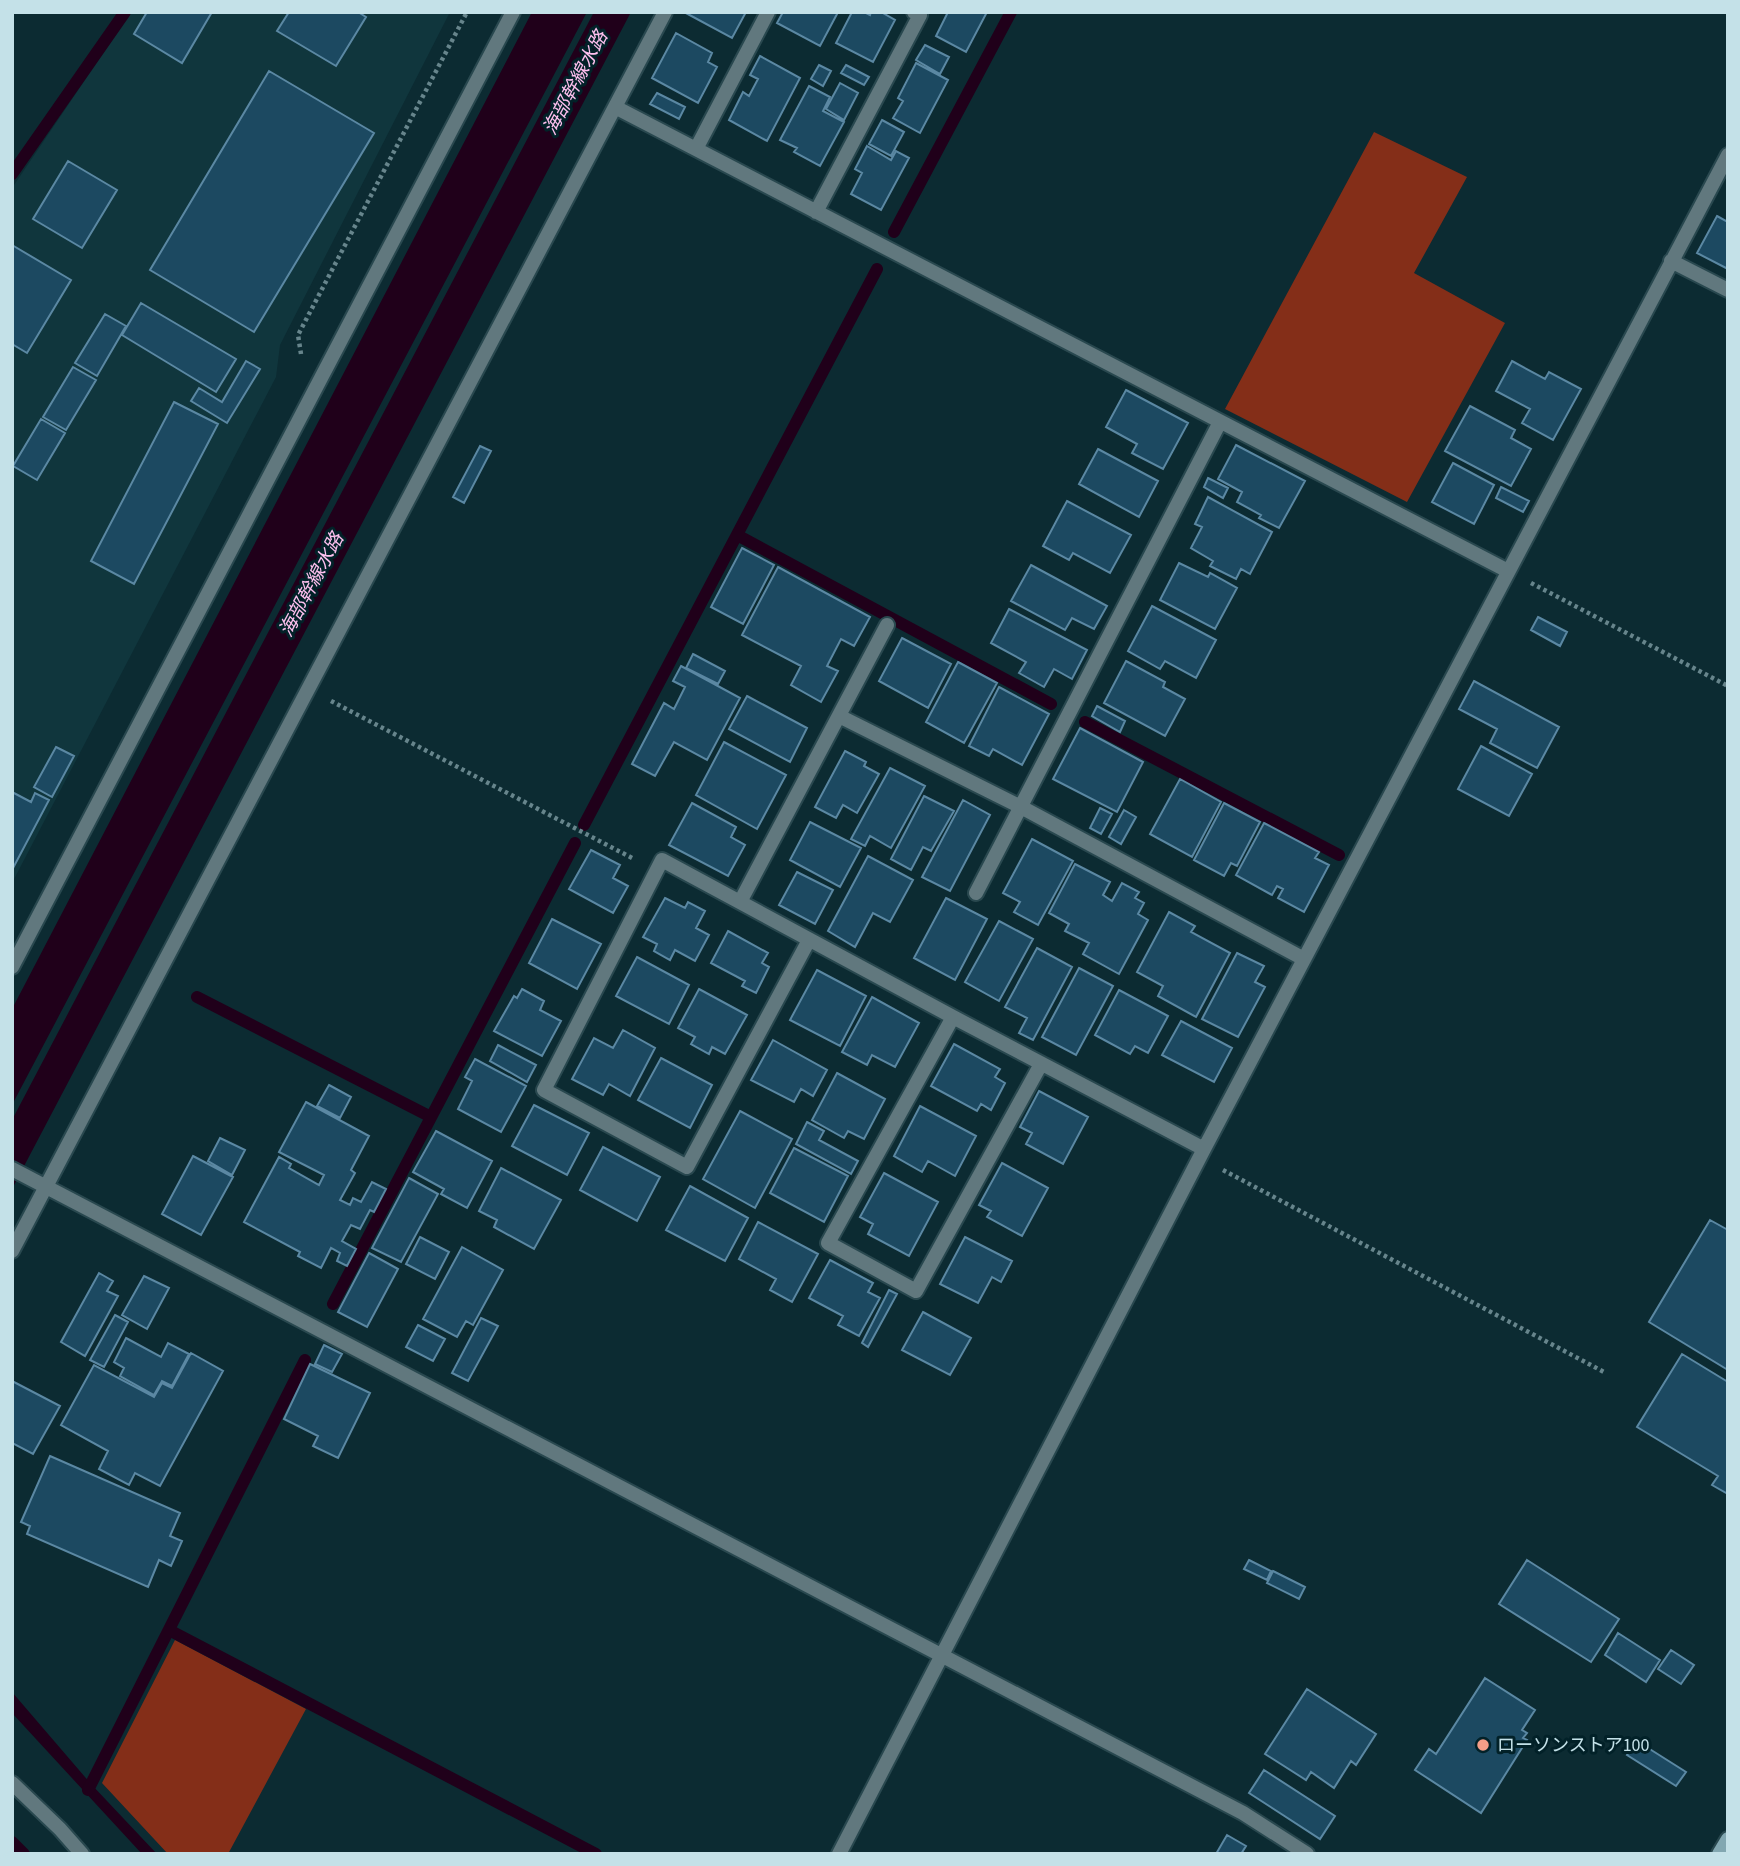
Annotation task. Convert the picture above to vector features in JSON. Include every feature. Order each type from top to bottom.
[{"type":"main road","points":[[1718,1854],[1728,1839]]},
{"type":"street","points":[[12,967],[513,12]]},
{"type":"street","points":[[12,1251],[665,12]]},
{"type":"street","points":[[695,149],[768,12]]},
{"type":"street","points":[[816,212],[920,15],[914,12]]},
{"type":"street","points":[[615,107],[1508,571]]},
{"type":"street","points":[[839,1854],[1204,1149],[1728,156]]},
{"type":"street","points":[[1671,261],[1728,290]]},
{"type":"street","points":[[976,893],[1220,422]]},
{"type":"street","points":[[740,902],[887,625]]},
{"type":"street","points":[[839,716],[1021,807],[1304,959]]},
{"type":"street","points":[[809,940],[687,1167],[544,1090],[662,860],[1204,1149]]},
{"type":"street","points":[[953,1017],[828,1243],[916,1291],[1041,1064]]},
{"type":"street","points":[[12,1169],[1243,1813],[1307,1854]]},
{"type":"street","points":[[12,1783],[82,1854]]},
{"type":"path","points":[[310,399],[298,335],[467,12]]},
{"type":"path","points":[[1508,571],[1728,686]]},
{"type":"path","points":[[309,689],[656,871]]},
{"type":"path","points":[[1204,1149],[1222,1170],[1604,1373]]},
{"type":"shaded area","points":[[131,12],[450,12],[280,345],[276,377],[12,883],[12,188]]},
{"type":"shaded area","points":[[1374,132],[1467,177],[1414,273],[1505,323],[1407,502],[1225,409]]},
{"type":"shaded area","points":[[175,1640],[306,1709],[228,1854],[168,1854],[102,1783]]},
{"type":"water","points":[[532,12],[587,12],[12,1105],[12,1009]]},
{"type":"water","name":"海部幹線水路","points":[[594,12],[631,12],[12,1189],[12,1120]]},
{"type":"water","points":[[12,1692],[91,1784],[157,1854],[142,1854],[12,1713]]},
{"type":"building","points":[[147,12],[212,12],[182,63],[134,34]]},
{"type":"building","points":[[289,12],[358,12],[366,17],[336,66],[277,31]]},
{"type":"building","points":[[684,12],[746,12],[732,38]]},
{"type":"building","points":[[783,12],[837,14],[820,46],[777,23]]},
{"type":"building","points":[[852,12],[870,15],[871,12],[881,12],[895,20],[873,62],[836,43]]},
{"type":"building","points":[[948,12],[987,12],[966,52],[936,36]]},
{"type":"building","points":[[676,33],[712,53],[708,62],[717,67],[698,103],[652,78]]},
{"type":"building","points":[[925,45],[949,57],[940,74],[916,60]]},
{"type":"building","points":[[760,56],[800,78],[767,141],[729,120],[743,92],[749,96],[758,79],[750,75]]},
{"type":"building","points":[[916,63],[948,80],[920,133],[893,118],[903,101],[898,98]]},
{"type":"building","points":[[819,65],[831,71],[823,86],[811,79]]},
{"type":"building","points":[[846,65],[869,77],[864,85],[841,73]]},
{"type":"building","points":[[269,71],[374,133],[254,332],[150,270]]},
{"type":"building","points":[[840,83],[858,93],[844,120],[826,109]]},
{"type":"building","points":[[809,86],[830,97],[823,111],[844,122],[820,166],[794,152],[797,148],[780,140]]},
{"type":"building","points":[[657,93],[685,107],[679,119],[650,104]]},
{"type":"building","points":[[882,120],[904,132],[891,156],[869,144]]},
{"type":"building","points":[[867,146],[891,160],[896,151],[909,158],[881,210],[851,194],[862,173],[855,169]]},
{"type":"building","points":[[68,161],[117,190],[82,248],[33,219]]},
{"type":"building","points":[[1717,216],[1728,222],[1728,269],[1697,253]]},
{"type":"building","points":[[12,245],[71,280],[27,353],[12,344]]},
{"type":"building","points":[[141,303],[236,359],[216,392],[122,335]]},
{"type":"building","points":[[105,314],[126,326],[97,376],[75,363]]},
{"type":"building","points":[[246,361],[260,369],[227,423],[191,401],[199,388],[222,402]]},
{"type":"building","points":[[1512,361],[1545,379],[1549,372],[1581,389],[1553,440],[1522,423],[1530,409],[1496,391]]},
{"type":"building","points":[[73,367],[96,380],[66,430],[43,417]]},
{"type":"building","points":[[1126,390],[1188,423],[1163,469],[1132,453],[1137,444],[1106,427]]},
{"type":"building","points":[[174,402],[218,424],[134,584],[91,561]]},
{"type":"building","points":[[1470,406],[1515,430],[1511,438],[1531,449],[1511,486],[1445,451]]},
{"type":"building","points":[[41,419],[65,433],[37,480],[13,466]]},
{"type":"building","points":[[1236,445],[1305,481],[1279,528],[1237,502],[1242,492],[1218,479]]},
{"type":"building","points":[[480,446],[491,451],[464,503],[453,497]]},
{"type":"building","points":[[1098,449],[1158,481],[1139,517],[1079,484]]},
{"type":"building","points":[[1453,463],[1494,485],[1474,524],[1432,502]]},
{"type":"building","points":[[1208,478],[1228,488],[1223,498],[1204,487]]},
{"type":"building","points":[[1501,487],[1529,501],[1523,512],[1496,498]]},
{"type":"building","points":[[1208,497],[1272,532],[1250,574],[1241,569],[1236,579],[1210,566],[1213,561],[1191,548],[1202,527],[1195,524]]},
{"type":"building","points":[[1067,501],[1131,535],[1110,573],[1073,553],[1069,560],[1043,546]]},
{"type":"building","points":[[742,548],[774,565],[743,624],[711,607]]},
{"type":"building","points":[[1179,563],[1208,577],[1210,573],[1237,588],[1215,629],[1160,600]]},
{"type":"building","points":[[1031,565],[1107,606],[1094,629],[1072,618],[1065,630],[1011,601]]},
{"type":"building","points":[[778,567],[870,617],[854,646],[841,639],[827,666],[838,671],[821,702],[791,685],[801,666],[742,635]]},
{"type":"building","points":[[1152,606],[1216,640],[1196,678],[1165,661],[1160,669],[1128,651]]},
{"type":"building","points":[[1009,609],[1087,650],[1072,679],[1054,669],[1044,687],[1019,673],[1026,662],[991,643]]},
{"type":"building","points":[[1538,617],[1567,632],[1560,646],[1531,630]]},
{"type":"building","points":[[902,638],[951,664],[928,708],[879,681]]},
{"type":"building","points":[[693,654],[725,671],[718,684],[686,668]]},
{"type":"building","points":[[1126,661],[1165,682],[1163,687],[1185,699],[1165,736],[1104,703]]},
{"type":"building","points":[[958,662],[997,683],[964,743],[926,722]]},
{"type":"building","points":[[681,666],[740,698],[707,760],[674,742],[655,776],[632,764],[664,703],[674,709],[685,687],[673,681]]},
{"type":"building","points":[[1474,681],[1559,727],[1537,768],[1490,743],[1497,729],[1459,709]]},
{"type":"building","points":[[999,687],[1049,714],[1022,765],[993,749],[989,756],[969,746]]},
{"type":"building","points":[[747,696],[807,728],[790,762],[729,729]]},
{"type":"building","points":[[1097,706],[1125,721],[1120,732],[1092,716]]},
{"type":"building","points":[[1080,728],[1143,762],[1117,812],[1053,779]]},
{"type":"building","points":[[724,742],[786,775],[757,829],[696,795]]},
{"type":"building","points":[[1481,746],[1532,774],[1509,816],[1458,789]]},
{"type":"building","points":[[56,747],[74,756],[52,797],[34,787]]},
{"type":"building","points":[[845,751],[866,762],[864,766],[879,774],[857,813],[843,805],[836,818],[815,807]]},
{"type":"building","points":[[890,768],[925,786],[891,848],[870,836],[865,846],[851,839]]},
{"type":"building","points":[[1180,779],[1221,802],[1192,857],[1150,834]]},
{"type":"building","points":[[12,792],[31,802],[35,793],[49,800],[12,870]]},
{"type":"building","points":[[924,796],[954,811],[931,851],[923,847],[911,870],[891,859]]},
{"type":"building","points":[[963,800],[990,815],[950,891],[922,877]]},
{"type":"building","points":[[692,803],[736,827],[731,837],[745,845],[728,876],[669,845]]},
{"type":"building","points":[[1224,803],[1260,822],[1237,866],[1231,863],[1224,876],[1194,860]]},
{"type":"building","points":[[1100,808],[1112,814],[1101,834],[1090,828]]},
{"type":"building","points":[[1124,810],[1136,817],[1121,844],[1109,837]]},
{"type":"building","points":[[810,822],[861,848],[840,887],[790,860]]},
{"type":"building","points":[[1264,823],[1319,852],[1315,858],[1329,865],[1304,912],[1278,898],[1283,889],[1277,886],[1272,895],[1236,875]]},
{"type":"building","points":[[1032,839],[1073,861],[1038,925],[1014,912],[1020,902],[1003,893]]},
{"type":"building","points":[[591,850],[620,865],[613,878],[628,886],[613,913],[569,889]]},
{"type":"building","points":[[868,856],[913,880],[890,922],[873,913],[855,947],[828,931]]},
{"type":"building","points":[[1075,864],[1110,882],[1103,895],[1112,901],[1122,883],[1139,892],[1135,898],[1144,903],[1138,914],[1148,920],[1119,974],[1083,954],[1089,943],[1065,931],[1069,924],[1049,913]]},
{"type":"building","points":[[797,872],[833,890],[815,924],[779,905]]},
{"type":"building","points":[[665,898],[685,908],[688,902],[705,911],[696,928],[709,935],[695,961],[675,950],[670,960],[654,951],[657,944],[643,937]]},
{"type":"building","points":[[946,898],[987,919],[955,980],[914,958]]},
{"type":"building","points":[[1169,912],[1195,926],[1191,932],[1230,953],[1196,1017],[1158,996],[1163,986],[1137,972]]},
{"type":"building","points":[[552,919],[601,944],[577,989],[529,963]]},
{"type":"building","points":[[999,921],[1033,939],[999,1001],[965,982]]},
{"type":"building","points":[[728,931],[768,953],[762,963],[769,967],[756,993],[742,986],[745,981],[711,963]]},
{"type":"building","points":[[1037,948],[1072,967],[1033,1040],[1019,1033],[1027,1018],[1005,1007]]},
{"type":"building","points":[[1237,953],[1264,966],[1255,982],[1265,987],[1238,1037],[1202,1019]]},
{"type":"building","points":[[637,957],[689,985],[669,1024],[616,996]]},
{"type":"building","points":[[1079,968],[1113,986],[1076,1055],[1042,1037]]},
{"type":"building","points":[[817,970],[866,996],[840,1046],[790,1020]]},
{"type":"building","points":[[522,989],[544,1001],[540,1010],[561,1021],[542,1056],[494,1031],[514,996],[517,998]]},
{"type":"building","points":[[699,989],[747,1015],[725,1054],[712,1047],[709,1054],[691,1044],[695,1037],[678,1028]]},
{"type":"building","points":[[1119,990],[1168,1016],[1148,1053],[1135,1046],[1130,1054],[1095,1035]]},
{"type":"building","points":[[872,997],[919,1023],[895,1067],[872,1055],[867,1065],[842,1052]]},
{"type":"building","points":[[1181,1021],[1232,1048],[1214,1082],[1162,1055]]},
{"type":"building","points":[[623,1030],[655,1048],[630,1096],[609,1084],[603,1095],[572,1079],[594,1038],[613,1048]]},
{"type":"building","points":[[773,1040],[827,1070],[813,1096],[801,1089],[794,1102],[751,1080]]},
{"type":"building","points":[[954,1044],[1000,1069],[995,1077],[1005,1083],[991,1110],[981,1104],[977,1111],[931,1086]]},
{"type":"building","points":[[498,1045],[536,1065],[527,1082],[490,1061]]},
{"type":"building","points":[[661,1058],[712,1085],[690,1128],[638,1100]]},
{"type":"building","points":[[475,1059],[526,1086],[501,1132],[458,1109],[472,1081],[465,1077]]},
{"type":"building","points":[[837,1073],[885,1099],[864,1139],[848,1131],[844,1138],[812,1120]]},
{"type":"building","points":[[329,1085],[351,1097],[340,1118],[317,1106]]},
{"type":"building","points":[[1039,1091],[1088,1117],[1063,1164],[1026,1144],[1032,1133],[1020,1127]]},
{"type":"building","points":[[306,1102],[369,1136],[351,1170],[355,1173],[340,1200],[350,1205],[353,1198],[361,1202],[372,1182],[386,1189],[374,1212],[370,1210],[360,1229],[351,1225],[342,1241],[356,1249],[347,1266],[337,1261],[340,1253],[331,1248],[321,1268],[298,1256],[300,1252],[244,1222],[279,1157],[291,1164],[289,1168],[319,1185],[324,1175],[279,1152]]},
{"type":"building","points":[[534,1105],[589,1133],[567,1175],[512,1146]]},
{"type":"building","points":[[920,1106],[976,1136],[955,1176],[928,1161],[922,1172],[894,1156]]},
{"type":"building","points":[[740,1111],[792,1139],[755,1208],[703,1179]]},
{"type":"building","points":[[807,1122],[824,1131],[819,1140],[858,1161],[851,1174],[796,1144]]},
{"type":"building","points":[[436,1131],[492,1161],[467,1208],[441,1194],[444,1189],[413,1172]]},
{"type":"building","points":[[220,1138],[245,1150],[232,1175],[208,1161]]},
{"type":"building","points":[[603,1147],[660,1177],[637,1221],[580,1190]]},
{"type":"building","points":[[794,1148],[848,1176],[824,1222],[770,1193]]},
{"type":"building","points":[[193,1156],[233,1177],[201,1235],[162,1214]]},
{"type":"building","points":[[1002,1163],[1048,1188],[1022,1236],[987,1217],[991,1211],[979,1205]]},
{"type":"building","points":[[501,1168],[561,1200],[534,1249],[494,1227],[497,1220],[479,1211]]},
{"type":"building","points":[[884,1173],[938,1202],[909,1256],[868,1234],[873,1224],[860,1217]]},
{"type":"building","points":[[409,1178],[438,1194],[401,1262],[372,1248]]},
{"type":"building","points":[[690,1186],[748,1218],[725,1261],[666,1230]]},
{"type":"building","points":[[1710,1220],[1728,1230],[1728,1370],[1649,1322]]},
{"type":"building","points":[[758,1222],[818,1254],[792,1302],[770,1290],[776,1279],[739,1259]]},
{"type":"building","points":[[420,1237],[449,1252],[435,1279],[406,1264]]},
{"type":"building","points":[[965,1237],[1012,1261],[1001,1282],[992,1277],[978,1303],[940,1284]]},
{"type":"building","points":[[462,1247],[503,1270],[473,1325],[466,1321],[457,1337],[423,1319]]},
{"type":"building","points":[[369,1253],[398,1269],[367,1327],[338,1312]]},
{"type":"building","points":[[830,1260],[873,1283],[868,1292],[880,1298],[859,1336],[838,1325],[843,1316],[809,1298]]},
{"type":"building","points":[[99,1273],[113,1281],[107,1291],[118,1296],[85,1356],[61,1342]]},
{"type":"building","points":[[144,1276],[169,1288],[147,1329],[122,1315]]},
{"type":"building","points":[[889,1290],[897,1294],[868,1347],[862,1343]]},
{"type":"building","points":[[923,1312],[971,1338],[950,1375],[902,1350]]},
{"type":"building","points":[[115,1315],[128,1322],[104,1367],[90,1360]]},
{"type":"building","points":[[481,1318],[498,1326],[468,1381],[452,1373]]},
{"type":"building","points":[[418,1325],[445,1339],[433,1361],[406,1347]]},
{"type":"building","points":[[126,1338],[161,1357],[168,1343],[189,1354],[172,1386],[162,1381],[154,1395],[120,1376],[124,1368],[114,1362]]},
{"type":"building","points":[[324,1345],[342,1354],[332,1372],[315,1364]]},
{"type":"building","points":[[191,1353],[223,1371],[160,1486],[135,1473],[129,1485],[99,1469],[108,1451],[61,1425],[94,1365],[154,1397],[162,1383],[172,1388]]},
{"type":"building","points":[[1682,1354],[1728,1382],[1728,1494],[1712,1485],[1718,1476],[1637,1427]]},
{"type":"building","points":[[310,1364],[370,1393],[338,1458],[313,1446],[318,1436],[284,1419]]},
{"type":"building","points":[[12,1381],[60,1406],[33,1454],[12,1443]]},
{"type":"building","points":[[50,1456],[180,1513],[170,1536],[182,1541],[171,1566],[159,1560],[148,1587],[27,1534],[30,1526],[21,1522]]},
{"type":"building","points":[[1249,1560],[1271,1571],[1267,1580],[1244,1569]]},
{"type":"building","points":[[1527,1560],[1619,1619],[1591,1662],[1499,1604]]},
{"type":"building","points":[[1273,1571],[1305,1587],[1299,1599],[1267,1583]]},
{"type":"building","points":[[1618,1633],[1660,1660],[1646,1682],[1605,1655]]},
{"type":"building","points":[[1671,1650],[1694,1665],[1681,1684],[1658,1669]]},
{"type":"building","name":"ローソンストア100","points":[[1485,1678],[1535,1710],[1522,1730],[1527,1733],[1523,1738],[1527,1740],[1481,1813],[1415,1770],[1429,1749],[1436,1754]]},
{"type":"building","points":[[1307,1689],[1376,1734],[1356,1765],[1351,1761],[1334,1788],[1311,1772],[1306,1780],[1265,1754]]},
{"type":"building","points":[[1637,1741],[1686,1772],[1676,1786],[1627,1755]]},
{"type":"building","points":[[1264,1770],[1335,1816],[1320,1839],[1249,1793]]},
{"type":"building","points":[[1227,1835],[1246,1846],[1241,1854],[1216,1854]]},
{"type":"waterway","points":[[12,174],[125,12]]},
{"type":"waterway","points":[[894,232],[1011,12]]},
{"type":"waterway","points":[[584,825],[877,269]]},
{"type":"waterway","points":[[737,535],[1051,704]]},
{"type":"waterway","points":[[1085,722],[1339,855]]},
{"type":"waterway","points":[[333,1304],[575,843]]},
{"type":"waterway","points":[[197,997],[431,1117]]},
{"type":"waterway","points":[[88,1790],[305,1360]]},
{"type":"waterway","points":[[169,1630],[596,1854]]},
{"type":"waterway","points":[[12,1842],[24,1854]]},
{"type":"place","name":"ローソンストア100","points":[[1483,1745]]}]
